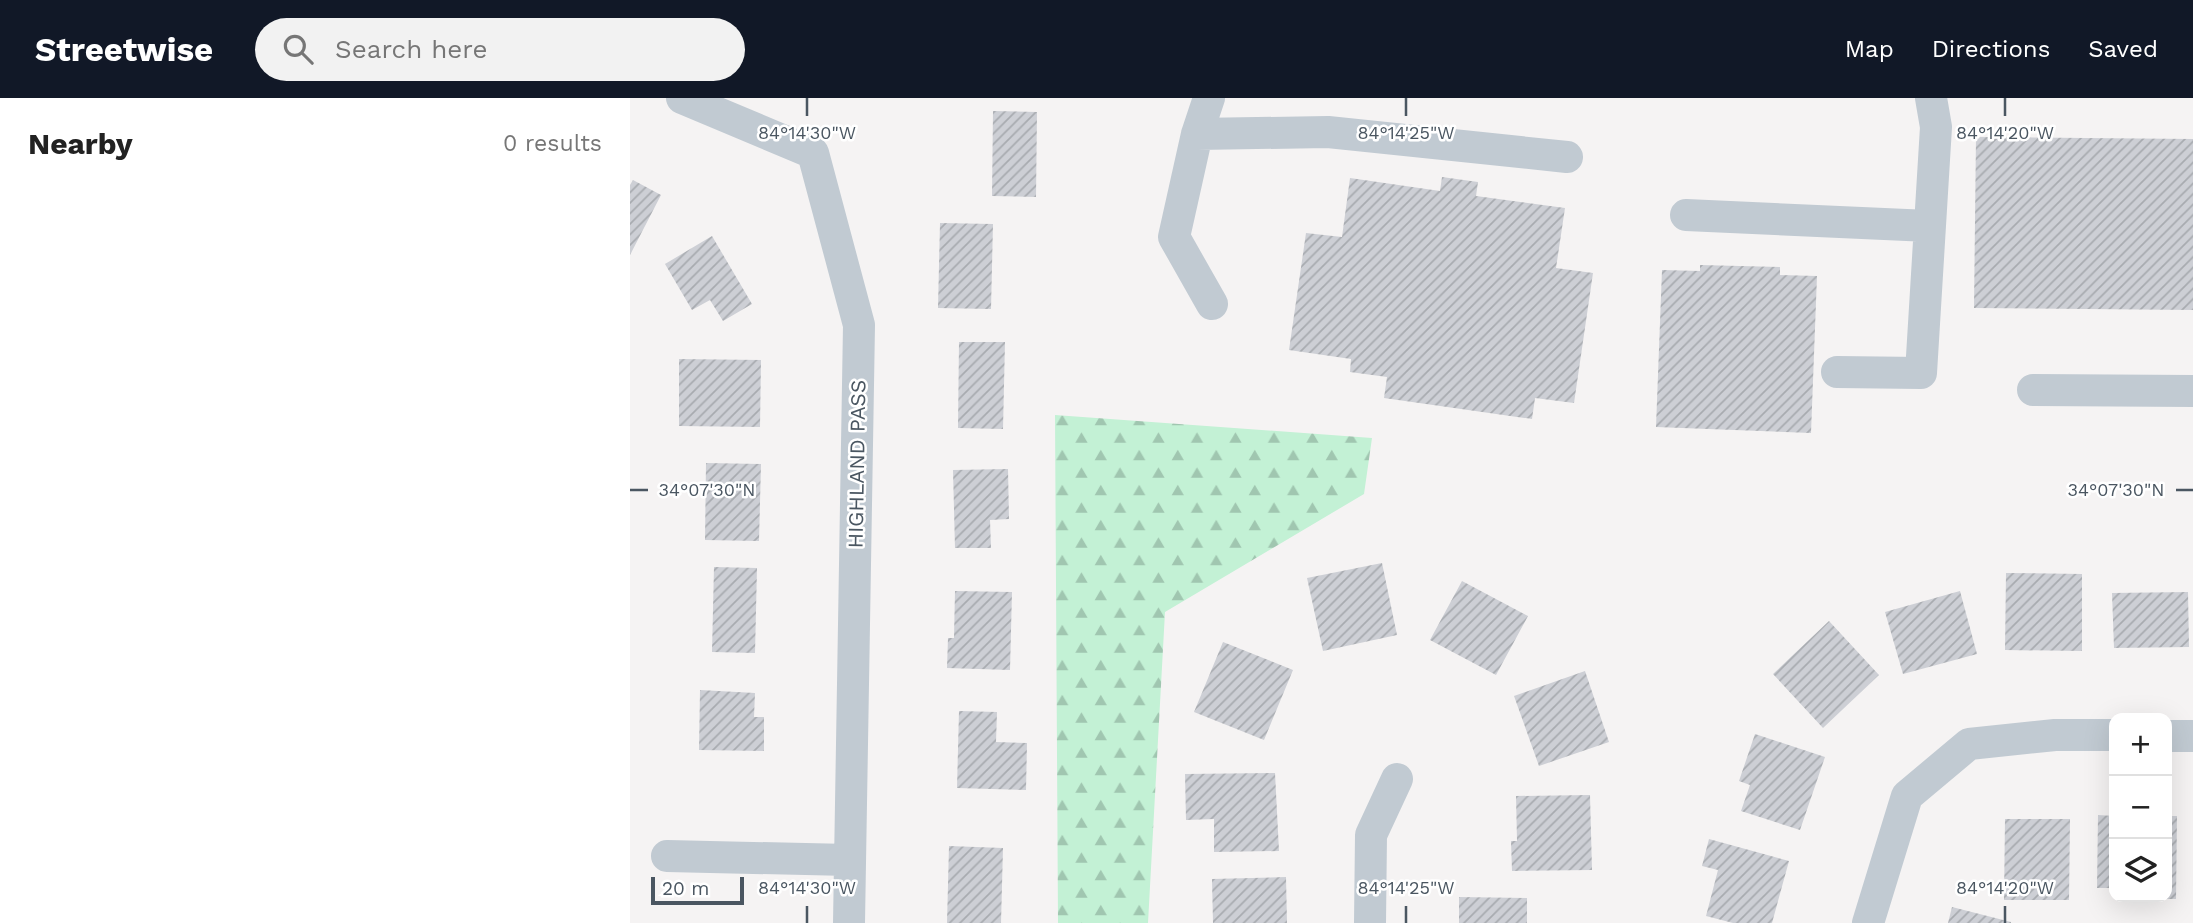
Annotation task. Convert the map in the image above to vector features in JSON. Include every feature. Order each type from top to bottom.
[{"type":"street","name":"HIGHLAND PASS","points":[[682,98],[813,153],[859,325],[849,923]]},
{"type":"street","points":[[1209,98],[1197,134],[1174,237],[1212,304]]},
{"type":"street","points":[[1837,372],[1921,373],[1936,127],[1931,98]]},
{"type":"street","points":[[1197,134],[1328,132],[1567,157]]},
{"type":"street","points":[[1686,215],[1929,226]]},
{"type":"street","points":[[2033,390],[2193,391]]},
{"type":"street","points":[[1868,923],[1907,796],[1969,744],[2055,735],[2109,735]]},
{"type":"street","points":[[2172,736],[2193,736]]},
{"type":"street","points":[[1370,923],[1371,835],[1397,779]]},
{"type":"street","points":[[667,856],[849,860]]},
{"type":"green space","points":[[1055,415],[1372,438],[1364,494],[1165,612],[1148,923],[1058,923]]},
{"type":"building","points":[[993,111],[1037,112],[1036,197],[992,196]]},
{"type":"building","points":[[1976,137],[2193,139],[2193,310],[1974,308]]},
{"type":"building","points":[[1442,177],[1478,182],[1476,196],[1565,208],[1556,268],[1593,273],[1574,403],[1535,398],[1532,419],[1384,398],[1387,377],[1350,372],[1351,359],[1289,350],[1306,233],[1342,237],[1350,178],[1440,191]]},
{"type":"building","points":[[633,180],[661,195],[630,255],[630,185]]},
{"type":"building","points":[[940,223],[993,224],[991,309],[938,308]]},
{"type":"building","points":[[712,236],[752,304],[723,321],[710,300],[692,310],[665,264]]},
{"type":"building","points":[[1700,265],[1780,267],[1780,275],[1817,276],[1811,433],[1656,427],[1662,270],[1700,271]]},
{"type":"building","points":[[959,342],[1005,342],[1003,429],[958,428]]},
{"type":"building","points":[[679,359],[761,360],[760,427],[679,426]]},
{"type":"building","points":[[706,463],[761,464],[759,541],[705,540]]},
{"type":"building","points":[[1008,469],[1009,519],[990,520],[991,548],[955,548],[953,470]]},
{"type":"building","points":[[1382,563],[1397,635],[1323,651],[1307,578]]},
{"type":"building","points":[[714,567],[757,568],[755,653],[712,652]]},
{"type":"building","points":[[2006,573],[2082,574],[2082,651],[2005,650]]},
{"type":"building","points":[[1462,581],[1528,616],[1496,675],[1430,640]]},
{"type":"building","points":[[955,591],[1012,592],[1010,670],[947,668],[948,638],[954,638]]},
{"type":"building","points":[[1960,591],[1977,654],[1903,674],[1885,612]]},
{"type":"building","points":[[2188,592],[2189,647],[2114,648],[2112,593]]},
{"type":"building","points":[[1829,621],[1879,675],[1823,728],[1773,674]]},
{"type":"building","points":[[1223,642],[1293,670],[1264,740],[1194,712]]},
{"type":"building","points":[[1585,671],[1609,742],[1539,766],[1514,696]]},
{"type":"building","points":[[700,690],[755,693],[754,717],[764,717],[764,751],[699,750]]},
{"type":"building","points":[[959,711],[997,712],[996,742],[1027,743],[1026,790],[957,788]]},
{"type":"building","points":[[1755,734],[1825,757],[1800,830],[1741,811],[1750,785],[1739,781]]},
{"type":"building","points":[[1275,773],[1279,851],[1214,852],[1214,819],[1186,820],[1185,774]]},
{"type":"building","points":[[1590,795],[1592,870],[1512,871],[1511,841],[1517,841],[1516,796]]},
{"type":"building","points":[[2098,815],[2109,816],[2109,888],[2097,888]]},
{"type":"building","points":[[2172,816],[2177,816],[2176,899],[2172,899]]},
{"type":"building","points":[[2005,819],[2070,819],[2069,900],[2004,900]]},
{"type":"building","points":[[1709,839],[1789,861],[1772,923],[1733,923],[1706,916],[1718,870],[1702,866]]},
{"type":"building","points":[[949,846],[1003,848],[1001,923],[947,923]]},
{"type":"building","points":[[1286,877],[1287,923],[1213,923],[1212,879]]},
{"type":"building","points":[[1459,897],[1527,898],[1527,923],[1459,923]]},
{"type":"building","points":[[1952,907],[2011,922],[2011,923],[1948,923]]}]
